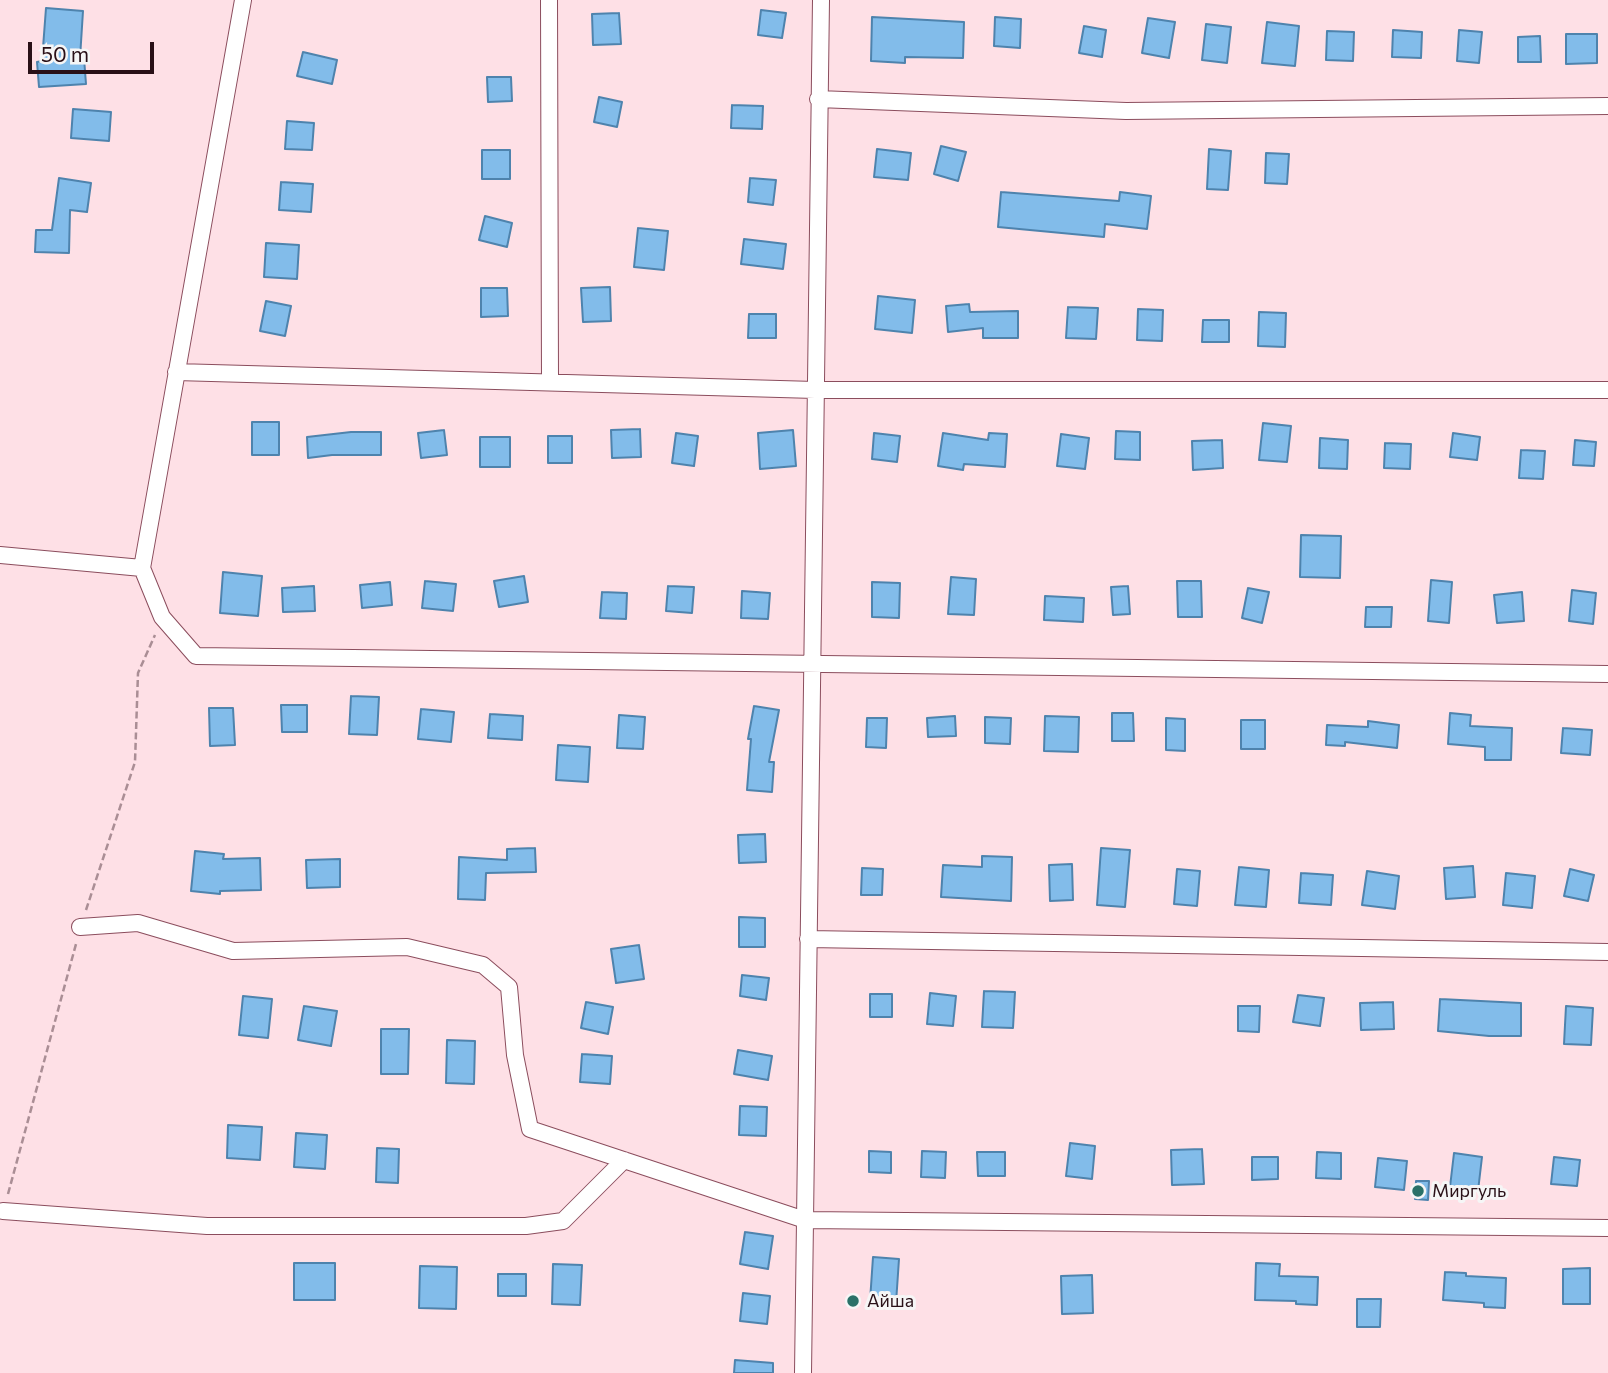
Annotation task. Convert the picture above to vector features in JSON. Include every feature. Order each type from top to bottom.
[{"type":"street","points":[[243,0],[142,568],[162,617],[195,656],[1608,674]]},
{"type":"street","points":[[549,0],[550,382]]},
{"type":"street","points":[[803,1373],[821,0]]},
{"type":"street","points":[[818,99],[1126,111],[1608,106]]},
{"type":"street","points":[[176,372],[815,390],[1608,390]]},
{"type":"street","points":[[0,555],[142,568]]},
{"type":"street","points":[[80,926],[138,923],[233,951],[407,947],[482,965],[509,987],[515,1055],[530,1129],[805,1220],[1608,1228]]},
{"type":"street","points":[[808,939],[1608,952]]},
{"type":"street","points":[[3,1211],[208,1226],[526,1226],[563,1221],[624,1160]]},
{"type":"building","points":[[46,8],[83,11],[80,58],[84,58],[86,84],[39,87],[37,62],[42,61]]},
{"type":"building","points":[[761,10],[786,13],[782,38],[758,35]]},
{"type":"building","points":[[619,13],[621,44],[593,45],[592,14]]},
{"type":"building","points":[[872,17],[964,22],[963,58],[905,57],[905,63],[871,61]]},
{"type":"building","points":[[995,17],[1021,19],[1020,48],[994,46]]},
{"type":"building","points":[[1148,18],[1175,22],[1169,58],[1142,53]]},
{"type":"building","points":[[1267,22],[1299,26],[1295,66],[1262,63]]},
{"type":"building","points":[[1206,24],[1231,27],[1227,63],[1202,60]]},
{"type":"building","points":[[1084,26],[1106,30],[1102,57],[1079,53]]},
{"type":"building","points":[[1393,30],[1422,32],[1421,58],[1392,57]]},
{"type":"building","points":[[1459,30],[1482,32],[1479,63],[1457,61]]},
{"type":"building","points":[[1327,31],[1354,32],[1353,61],[1326,60]]},
{"type":"building","points":[[1566,34],[1597,34],[1597,63],[1566,64]]},
{"type":"building","points":[[1540,36],[1541,62],[1518,62],[1518,37]]},
{"type":"building","points":[[303,52],[337,60],[332,84],[297,76]]},
{"type":"building","points":[[487,77],[511,77],[512,101],[488,102]]},
{"type":"building","points":[[599,97],[622,102],[617,127],[594,122]]},
{"type":"building","points":[[732,105],[763,106],[762,129],[731,128]]},
{"type":"building","points":[[73,109],[111,112],[109,141],[71,138]]},
{"type":"building","points":[[287,121],[314,123],[312,150],[285,149]]},
{"type":"building","points":[[941,146],[966,152],[958,181],[934,174]]},
{"type":"building","points":[[877,149],[911,153],[908,180],[874,177]]},
{"type":"building","points":[[1209,149],[1231,151],[1228,190],[1207,189]]},
{"type":"building","points":[[482,150],[510,150],[510,179],[482,179]]},
{"type":"building","points":[[1266,153],[1289,154],[1287,184],[1265,183]]},
{"type":"building","points":[[59,178],[91,183],[87,212],[70,210],[69,253],[35,252],[36,230],[52,230]]},
{"type":"building","points":[[750,178],[776,180],[773,205],[748,202]]},
{"type":"building","points":[[281,182],[313,184],[311,212],[279,210]]},
{"type":"building","points":[[1001,192],[1119,201],[1120,192],[1151,196],[1147,229],[1105,224],[1104,237],[998,227]]},
{"type":"building","points":[[485,216],[512,223],[507,247],[479,240]]},
{"type":"building","points":[[638,228],[668,231],[664,270],[634,267]]},
{"type":"building","points":[[744,239],[786,244],[783,269],[741,264]]},
{"type":"building","points":[[266,243],[299,245],[297,279],[264,277]]},
{"type":"building","points":[[610,287],[611,321],[583,322],[581,288]]},
{"type":"building","points":[[481,288],[507,288],[508,316],[481,317]]},
{"type":"building","points":[[878,296],[915,300],[912,333],[875,329]]},
{"type":"building","points":[[266,301],[291,306],[285,336],[260,331]]},
{"type":"building","points":[[969,304],[970,312],[1018,311],[1018,338],[983,338],[983,328],[948,332],[946,306]]},
{"type":"building","points":[[1068,307],[1098,308],[1096,339],[1066,338]]},
{"type":"building","points":[[1138,309],[1163,310],[1162,341],[1137,340]]},
{"type":"building","points":[[1259,312],[1286,313],[1285,347],[1258,346]]},
{"type":"building","points":[[749,314],[776,314],[776,338],[748,338]]},
{"type":"building","points":[[1203,320],[1229,320],[1229,342],[1202,342]]},
{"type":"building","points":[[252,422],[279,422],[279,455],[252,455]]},
{"type":"building","points":[[1263,423],[1291,426],[1287,462],[1259,460]]},
{"type":"building","points":[[640,429],[641,457],[612,458],[611,430]]},
{"type":"building","points":[[444,430],[447,455],[421,458],[418,433]]},
{"type":"building","points":[[793,430],[796,466],[760,469],[758,433]]},
{"type":"building","points":[[1116,431],[1140,432],[1140,460],[1115,459]]},
{"type":"building","points":[[381,432],[381,455],[308,458],[307,437]]},
{"type":"building","points":[[676,433],[698,436],[694,466],[672,463]]},
{"type":"building","points":[[874,433],[900,436],[897,462],[872,459]]},
{"type":"building","points":[[943,433],[988,440],[989,433],[1007,434],[1005,467],[964,464],[963,470],[938,466]]},
{"type":"building","points":[[1453,433],[1480,437],[1477,460],[1450,457]]},
{"type":"building","points":[[1061,434],[1089,438],[1085,469],[1057,466]]},
{"type":"building","points":[[548,436],[572,436],[572,463],[548,463]]},
{"type":"building","points":[[480,437],[510,437],[510,467],[480,467]]},
{"type":"building","points":[[1320,438],[1348,440],[1347,469],[1319,468]]},
{"type":"building","points":[[1222,440],[1223,468],[1193,470],[1192,441]]},
{"type":"building","points":[[1575,440],[1596,442],[1594,466],[1573,465]]},
{"type":"building","points":[[1385,443],[1411,444],[1410,469],[1384,468]]},
{"type":"building","points":[[1521,450],[1545,451],[1543,479],[1519,478]]},
{"type":"building","points":[[1301,535],[1341,536],[1340,578],[1300,577]]},
{"type":"building","points":[[223,572],[262,576],[258,616],[220,613]]},
{"type":"building","points":[[524,576],[528,602],[499,607],[494,581]]},
{"type":"building","points":[[951,577],[976,579],[974,615],[948,614]]},
{"type":"building","points":[[1431,580],[1452,582],[1449,623],[1428,621]]},
{"type":"building","points":[[425,581],[456,584],[453,611],[422,608]]},
{"type":"building","points":[[1177,581],[1201,581],[1202,617],[1178,617]]},
{"type":"building","points":[[390,582],[392,605],[362,608],[360,585]]},
{"type":"building","points":[[872,582],[900,583],[899,618],[872,617]]},
{"type":"building","points":[[314,586],[315,611],[283,612],[282,588]]},
{"type":"building","points":[[668,586],[694,587],[692,613],[666,611]]},
{"type":"building","points":[[1128,586],[1130,614],[1113,615],[1111,587]]},
{"type":"building","points":[[1248,588],[1269,592],[1262,623],[1242,618]]},
{"type":"building","points":[[1572,590],[1596,593],[1593,624],[1569,621]]},
{"type":"building","points":[[742,591],[770,593],[768,619],[741,618]]},
{"type":"building","points":[[602,592],[627,593],[626,619],[600,618]]},
{"type":"building","points":[[1522,592],[1524,621],[1497,623],[1494,595]]},
{"type":"building","points":[[1045,596],[1084,598],[1083,622],[1044,620]]},
{"type":"building","points":[[1366,607],[1392,607],[1391,627],[1365,627]]},
{"type":"building","points":[[351,696],[379,697],[377,735],[349,734]]},
{"type":"building","points":[[281,705],[307,705],[307,732],[282,732]]},
{"type":"building","points":[[754,706],[779,710],[769,762],[774,762],[772,792],[747,790],[751,739],[748,739]]},
{"type":"building","points":[[209,708],[233,708],[235,745],[210,746]]},
{"type":"building","points":[[421,709],[454,712],[451,742],[418,739]]},
{"type":"building","points":[[1112,713],[1133,713],[1134,741],[1112,741]]},
{"type":"building","points":[[1450,713],[1471,715],[1470,726],[1512,728],[1511,760],[1485,760],[1485,747],[1448,744]]},
{"type":"building","points":[[490,714],[523,716],[522,740],[488,738]]},
{"type":"building","points":[[619,715],[645,717],[643,749],[617,748]]},
{"type":"building","points":[[955,716],[956,736],[928,737],[927,718]]},
{"type":"building","points":[[1045,716],[1079,717],[1078,752],[1044,751]]},
{"type":"building","points":[[985,717],[1011,718],[1010,744],[985,743]]},
{"type":"building","points":[[867,718],[887,718],[886,748],[866,747]]},
{"type":"building","points":[[1166,718],[1185,719],[1185,751],[1166,750]]},
{"type":"building","points":[[1241,720],[1265,720],[1265,749],[1241,749]]},
{"type":"building","points":[[1368,721],[1399,725],[1397,748],[1345,742],[1345,746],[1326,745],[1327,725],[1368,727]]},
{"type":"building","points":[[1563,728],[1592,730],[1590,755],[1561,753]]},
{"type":"building","points":[[558,745],[590,747],[588,782],[556,780]]},
{"type":"building","points":[[765,834],[766,862],[739,863],[738,835]]},
{"type":"building","points":[[535,848],[536,872],[486,873],[485,900],[458,899],[459,857],[507,860],[507,849]]},
{"type":"building","points":[[1101,848],[1130,850],[1125,907],[1097,905]]},
{"type":"building","points":[[195,851],[224,854],[223,859],[260,858],[261,890],[220,891],[220,894],[191,891]]},
{"type":"building","points":[[982,856],[1012,857],[1011,901],[941,897],[943,865],[982,867]]},
{"type":"building","points":[[340,859],[340,887],[307,888],[306,860]]},
{"type":"building","points":[[1072,864],[1073,900],[1050,901],[1049,865]]},
{"type":"building","points":[[1473,866],[1475,897],[1446,899],[1444,868]]},
{"type":"building","points":[[1239,867],[1269,870],[1266,907],[1235,905]]},
{"type":"building","points":[[862,868],[883,869],[882,895],[861,895]]},
{"type":"building","points":[[1177,869],[1200,871],[1197,906],[1174,904]]},
{"type":"building","points":[[1570,869],[1594,875],[1588,901],[1564,896]]},
{"type":"building","points":[[1367,871],[1399,876],[1395,909],[1362,905]]},
{"type":"building","points":[[1301,873],[1333,875],[1331,905],[1299,903]]},
{"type":"building","points":[[1506,873],[1535,876],[1532,908],[1503,905]]},
{"type":"building","points":[[739,917],[765,918],[765,947],[739,947]]},
{"type":"building","points":[[639,945],[644,979],[616,983],[611,949]]},
{"type":"building","points":[[742,975],[769,978],[766,1000],[740,996]]},
{"type":"building","points":[[984,991],[1015,992],[1013,1028],[982,1027]]},
{"type":"building","points":[[930,993],[956,996],[953,1026],[927,1024]]},
{"type":"building","points":[[870,994],[892,994],[892,1017],[870,1017]]},
{"type":"building","points":[[1298,995],[1324,998],[1320,1026],[1293,1022]]},
{"type":"building","points":[[243,996],[272,999],[268,1038],[239,1035]]},
{"type":"building","points":[[1440,999],[1521,1003],[1521,1036],[1438,1031]]},
{"type":"building","points":[[586,1002],[613,1007],[608,1034],[581,1028]]},
{"type":"building","points":[[1393,1002],[1394,1029],[1361,1030],[1360,1003]]},
{"type":"building","points":[[304,1006],[337,1011],[331,1046],[298,1040]]},
{"type":"building","points":[[1238,1006],[1260,1006],[1259,1032],[1238,1031]]},
{"type":"building","points":[[1566,1006],[1593,1008],[1591,1045],[1564,1044]]},
{"type":"building","points":[[381,1029],[409,1029],[408,1074],[381,1074]]},
{"type":"building","points":[[447,1040],[475,1041],[474,1084],[446,1083]]},
{"type":"building","points":[[738,1050],[772,1056],[768,1080],[734,1074]]},
{"type":"building","points":[[582,1054],[612,1056],[610,1084],[580,1082]]},
{"type":"building","points":[[740,1106],[767,1107],[766,1136],[739,1135]]},
{"type":"building","points":[[228,1125],[262,1127],[260,1160],[227,1158]]},
{"type":"building","points":[[296,1133],[327,1135],[325,1169],[294,1167]]},
{"type":"building","points":[[1070,1143],[1095,1146],[1092,1179],[1066,1176]]},
{"type":"building","points":[[377,1148],[399,1149],[398,1183],[376,1182]]},
{"type":"building","points":[[1202,1149],[1204,1184],[1172,1185],[1171,1150]]},
{"type":"building","points":[[869,1151],[891,1152],[891,1173],[869,1172]]},
{"type":"building","points":[[922,1151],[946,1152],[945,1178],[921,1177]]},
{"type":"building","points":[[977,1152],[1005,1152],[1005,1176],[978,1176]]},
{"type":"building","points":[[1317,1152],[1341,1153],[1341,1179],[1316,1178]]},
{"type":"building","points":[[1454,1153],[1482,1157],[1478,1191],[1450,1187]]},
{"type":"building","points":[[1252,1157],[1278,1157],[1278,1179],[1252,1180]]},
{"type":"building","points":[[1554,1157],[1580,1160],[1577,1186],[1551,1184]]},
{"type":"building","points":[[1378,1158],[1407,1161],[1404,1190],[1375,1187]]},
{"type":"building","points":[[1416,1181],[1429,1181],[1428,1200],[1415,1199]]},
{"type":"building","points":[[745,1232],[773,1236],[768,1269],[740,1264]]},
{"type":"building","points":[[873,1257],[899,1259],[896,1303],[870,1301]]},
{"type":"building","points":[[294,1263],[335,1263],[335,1300],[294,1300]]},
{"type":"building","points":[[1256,1263],[1280,1264],[1279,1276],[1318,1277],[1317,1305],[1296,1304],[1296,1301],[1255,1300]]},
{"type":"building","points":[[553,1264],[582,1265],[580,1305],[552,1304]]},
{"type":"building","points":[[420,1266],[457,1267],[456,1309],[419,1308]]},
{"type":"building","points":[[1590,1268],[1590,1304],[1563,1304],[1563,1269]]},
{"type":"building","points":[[1445,1272],[1506,1278],[1505,1308],[1484,1307],[1484,1303],[1443,1300]]},
{"type":"building","points":[[498,1274],[526,1274],[526,1296],[498,1296]]},
{"type":"building","points":[[1092,1275],[1093,1313],[1062,1314],[1061,1276]]},
{"type":"building","points":[[743,1293],[770,1296],[767,1324],[740,1321]]},
{"type":"building","points":[[1357,1299],[1381,1299],[1380,1327],[1357,1327]]},
{"type":"building","points":[[735,1360],[773,1363],[773,1373],[734,1373]]},
{"type":"place","name":"Миргуль","points":[[1418,1191]]},
{"type":"place","name":"Айша","points":[[853,1301]]}]
